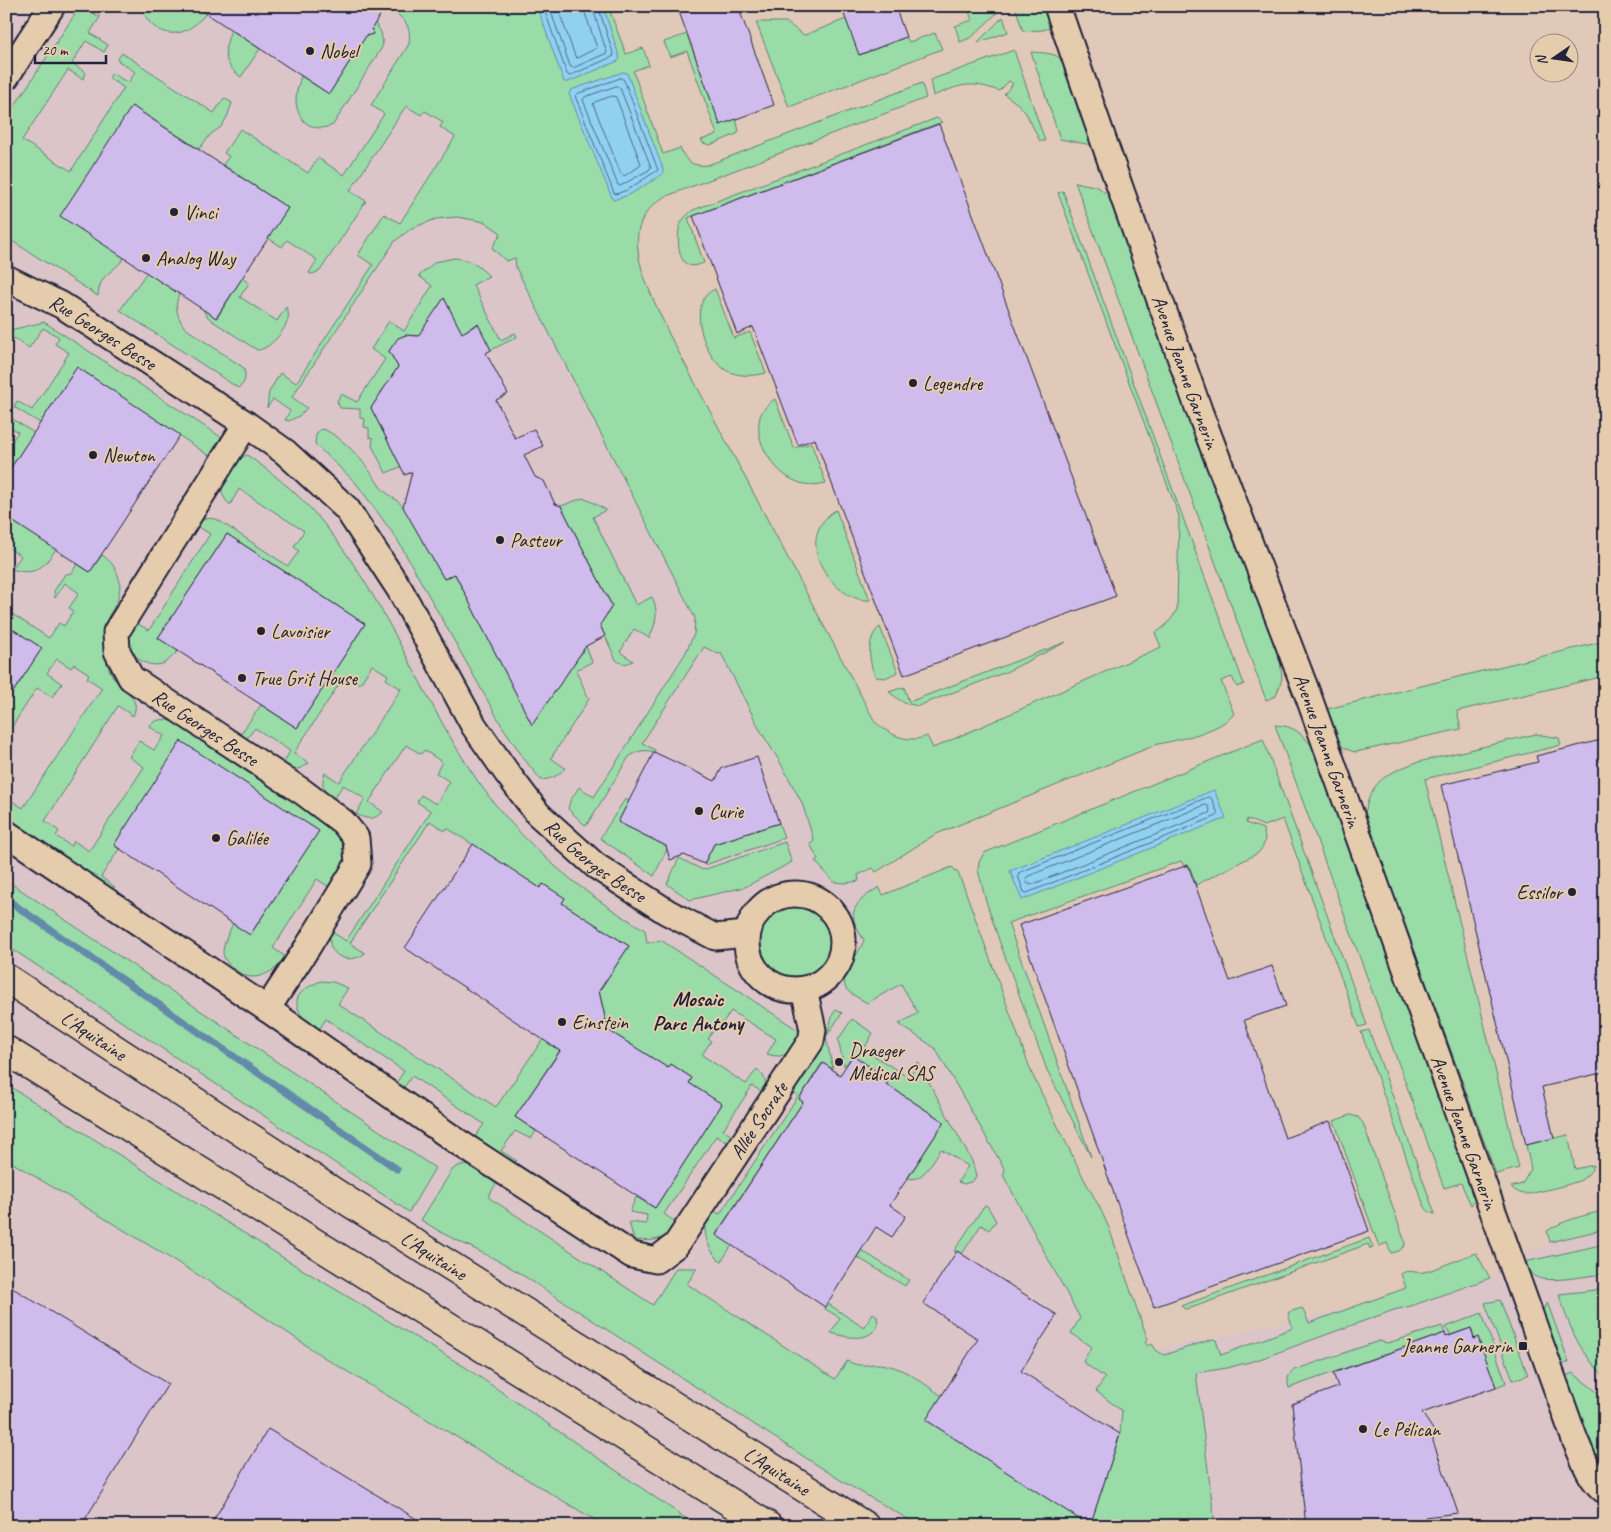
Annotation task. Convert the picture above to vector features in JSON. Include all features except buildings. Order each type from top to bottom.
[{"type":"highway","name":"L'Aquitaine","points":[[6,978],[349,1202],[865,1526]]},
{"type":"highway","points":[[6,1050],[768,1526]]},
{"type":"street","points":[[6,77],[52,6]]},
{"type":"street","name":"Avenue Jeanne Garnerin","points":[[1057,6],[1200,413],[1309,698],[1575,1440],[1589,1471],[1598,1486],[1605,1491]]},
{"type":"street","name":"Rue Georges Besse","points":[[6,278],[63,306],[246,424],[285,452],[347,509],[400,590],[474,726],[538,814],[596,866],[667,912],[715,937],[747,934]]},
{"type":"street","name":"Rue Georges Besse","points":[[246,424],[116,632],[117,651],[131,678],[303,792],[343,822],[356,838],[358,864],[308,948],[267,1009]]},
{"type":"street","points":[[6,834],[267,1009]]},
{"type":"street","points":[[786,894],[800,894],[813,897],[824,903],[833,912],[840,925],[843,940],[841,954],[835,968],[815,986],[804,989],[791,990],[778,987],[767,981],[757,972],[750,960],[747,948],[747,934],[752,920],[760,908],[772,899],[786,894]]},
{"type":"street","name":"Allée Socrate","points":[[267,1009],[458,1142],[632,1255],[656,1260],[676,1245],[811,1041],[813,1030],[804,989]]},
{"type":"shaded area","points":[[6,6],[421,6],[505,213],[993,1096],[1139,1353],[1490,1278],[1605,1208],[1605,1526],[6,1526]]},
{"type":"green space","points":[[144,6],[194,6],[206,14],[189,29],[170,33],[159,30],[149,22],[144,12]]},
{"type":"green space","points":[[386,6],[608,6],[626,54],[643,48],[649,65],[633,71],[663,154],[680,148],[688,160],[698,165],[708,165],[922,83],[926,98],[664,197],[646,213],[642,220],[638,233],[638,247],[645,278],[669,334],[875,722],[887,731],[906,739],[927,736],[933,748],[1161,647],[1155,633],[1168,623],[1177,609],[1179,516],[1058,193],[1063,191],[1244,684],[1237,687],[1232,677],[1221,681],[1234,714],[1228,720],[1209,730],[1158,744],[934,835],[876,872],[873,868],[858,875],[859,881],[834,882],[815,861],[818,859],[810,844],[814,841],[802,803],[760,730],[721,653],[718,654],[704,647],[642,743],[655,750],[654,752],[641,751],[629,757],[586,826],[568,809],[570,801],[579,787],[594,797],[685,654],[694,634],[695,618],[516,268],[515,258],[506,261],[492,248],[501,233],[485,222],[457,217],[436,219],[412,228],[395,241],[292,397],[307,408],[299,416],[289,421],[285,420],[290,411],[273,399],[267,408],[269,392],[280,373],[296,383],[373,265],[358,255],[384,214],[400,223],[455,137],[440,127],[443,122],[425,111],[421,115],[406,106],[350,191],[366,201],[320,271],[312,274],[309,273],[317,260],[287,240],[282,247],[268,238],[288,208],[223,165],[229,156],[224,153],[240,129],[308,173],[318,158],[344,175],[384,114],[371,105],[409,44],[407,25],[401,17]]},
{"type":"green space","points":[[967,6],[999,6],[1000,10],[972,37],[960,42],[955,26],[972,20]]},
{"type":"green space","points":[[1015,6],[1044,6],[1050,23],[1049,28],[1023,31]]},
{"type":"green space","points":[[86,9],[100,17],[90,33],[108,45],[104,52],[86,41],[72,63],[86,73],[83,79],[68,70],[22,140],[71,171],[124,88],[109,78],[112,73],[128,83],[135,72],[117,60],[122,53],[214,113],[224,98],[232,103],[221,127],[211,134],[199,149],[132,106],[124,258],[101,282],[98,296],[6,237],[6,119],[77,11]]},
{"type":"green space","points":[[1003,17],[1008,32],[977,43]]},
{"type":"green space","points":[[846,19],[860,55],[906,37],[909,42],[935,33],[942,49],[789,107],[756,22],[786,22],[805,35]]},
{"type":"green space","points":[[375,23],[381,32],[383,44],[381,49],[333,125],[319,128],[307,124],[299,114],[296,99],[301,76],[329,94],[364,39],[364,36],[372,34],[371,24]]},
{"type":"green space","points":[[231,30],[260,49],[241,77],[227,62],[226,50]]},
{"type":"green space","points":[[687,34],[720,124],[736,119],[739,131],[737,134],[710,145],[703,143],[701,140],[717,134],[687,51],[670,57],[664,42]]},
{"type":"green space","points":[[1014,50],[1045,141],[1040,141],[1026,113],[1018,104],[1004,94],[1013,84],[1009,81],[999,91],[980,86],[965,85],[933,96],[930,80]]},
{"type":"green space","points":[[1031,52],[1053,54],[1063,61],[1092,145],[1060,139]]},
{"type":"green space","points":[[937,118],[942,122],[688,218],[704,263],[691,266],[682,259],[678,241],[679,229],[683,220],[693,210]]},
{"type":"green space","points":[[1075,182],[1098,187],[1109,196],[1280,657],[1282,679],[1276,696],[1266,700]]},
{"type":"green space","points":[[454,258],[473,263],[489,276],[473,285],[501,340],[515,333],[517,337],[491,350],[477,324],[468,329],[478,350],[472,354],[444,298],[419,336],[404,336],[398,340],[389,351],[398,367],[371,408],[399,463],[405,465],[386,473],[372,446],[373,438],[369,437],[369,428],[364,427],[365,419],[360,418],[360,409],[340,408],[337,401],[341,394],[357,402],[385,359],[371,349],[389,321],[404,331],[432,286],[419,276],[435,262]]},
{"type":"green space","points":[[147,272],[179,294],[177,311],[185,328],[244,368],[245,380],[241,386],[238,388],[120,310]]},
{"type":"green space","points":[[242,278],[249,283],[240,297],[277,321],[286,307],[288,312],[288,319],[280,334],[262,349],[257,350],[211,320],[203,309],[217,318]]},
{"type":"green space","points":[[715,289],[734,338],[750,332],[766,373],[754,375],[735,374],[723,368],[712,357],[703,336],[699,314],[701,304],[706,295]]},
{"type":"green space","points":[[44,322],[221,437],[220,443],[211,457],[77,367],[40,423],[14,407],[17,401],[32,410],[69,353],[55,344],[59,337],[43,328],[29,348],[14,338],[6,350],[6,331]]},
{"type":"green space","points":[[775,399],[794,448],[811,443],[826,483],[810,485],[795,481],[780,471],[767,455],[760,436],[760,417],[762,412]]},
{"type":"green space","points":[[8,416],[34,433],[6,475],[6,450],[18,432],[6,425]]},
{"type":"green space","points":[[323,429],[347,445],[362,461],[382,488],[404,508],[444,579],[455,574],[532,724],[586,646],[592,662],[576,670],[589,699],[551,758],[565,768],[557,775],[541,780],[502,726],[397,539],[356,483],[315,444],[316,435],[319,430]]},
{"type":"green space","points":[[247,455],[301,498],[328,529],[350,559],[369,589],[457,749],[494,803],[532,845],[597,899],[645,930],[647,943],[661,940],[801,1032],[789,1052],[785,1055],[774,1056],[767,1054],[776,1039],[731,1011],[721,1025],[718,1023],[708,1039],[711,1041],[702,1055],[746,1084],[757,1069],[762,1074],[766,1086],[764,1093],[752,1086],[723,1130],[735,1138],[730,1144],[716,1136],[664,1214],[678,1224],[664,1237],[648,1241],[634,1240],[629,1222],[646,1224],[647,1215],[630,1212],[636,1197],[655,1208],[722,1104],[689,1083],[692,1078],[671,1064],[668,1068],[608,1030],[599,991],[629,946],[562,903],[564,898],[543,884],[540,888],[447,828],[445,831],[430,821],[350,943],[365,953],[356,958],[347,959],[337,955],[331,947],[331,931],[346,941],[431,811],[417,802],[421,795],[436,804],[450,782],[436,773],[442,762],[424,750],[421,754],[406,745],[369,802],[383,812],[377,817],[367,818],[356,814],[365,799],[343,785],[333,800],[327,794],[323,785],[325,773],[339,782],[401,689],[386,679],[388,675],[372,665],[360,684],[345,675],[294,753],[309,763],[302,768],[289,769],[282,766],[290,751],[255,728],[244,742],[240,735],[261,705],[297,728],[365,624],[227,534],[158,638],[178,651],[166,662],[156,665],[140,660],[130,647],[129,634],[132,621],[149,630],[210,534],[196,525],[201,521],[209,518],[218,520],[288,566],[299,551],[294,547],[304,531],[239,489],[230,505],[223,497],[222,491],[227,476],[239,460]]},
{"type":"green space","points":[[583,498],[606,510],[593,517],[636,605],[652,597],[654,602],[656,618],[649,638],[634,629],[620,652],[633,661],[628,663],[616,660],[600,625],[612,606],[561,506]]},
{"type":"green space","points":[[836,510],[870,600],[846,593],[826,574],[819,561],[816,548],[817,535],[822,523]]},
{"type":"green space","points":[[6,517],[56,549],[38,569],[27,572],[12,569],[21,556],[6,546]]},
{"type":"green space","points":[[102,555],[113,565],[120,584],[118,598],[104,628],[106,658],[114,678],[133,699],[135,709],[133,716],[118,706],[45,821],[59,831],[56,836],[71,846],[74,841],[89,851],[144,767],[129,757],[139,741],[154,750],[164,736],[149,726],[159,720],[169,721],[179,726],[324,820],[338,836],[342,844],[344,861],[338,879],[332,889],[317,879],[273,948],[287,958],[273,970],[261,976],[249,977],[243,975],[228,963],[223,953],[226,938],[233,923],[251,934],[318,831],[181,742],[114,845],[119,849],[101,877],[115,887],[111,889],[15,826],[6,817],[6,804],[9,799],[23,808],[102,688],[87,678],[89,674],[74,664],[71,668],[57,659],[47,673],[62,684],[52,697],[37,688],[6,736],[6,703],[42,648],[6,625],[6,610],[49,638],[59,623],[64,626],[73,611],[69,608],[79,593],[65,583],[55,598],[54,591],[65,574],[72,573],[77,564],[90,572]]},
{"type":"green space","points":[[880,627],[898,672],[885,678],[876,677],[870,658],[872,637]]},
{"type":"green space","points":[[1605,641],[1605,676],[1457,711],[1461,729],[1356,752],[1343,747],[1339,742],[1333,730],[1327,709]]},
{"type":"green space","points":[[1066,642],[1006,672],[918,706],[904,703],[889,692],[904,687],[909,702]]},
{"type":"green space","points":[[1275,725],[1296,731],[1312,746],[1472,1183],[1476,1199],[1471,1205],[1461,1183],[1444,1188]]},
{"type":"green space","points":[[1536,734],[1559,738],[1561,745],[1425,779],[1519,1168],[1496,1174],[1365,815],[1370,794],[1380,781],[1395,771],[1414,763]]},
{"type":"green space","points":[[1263,739],[1367,1025],[1359,1027],[1283,819],[1264,826],[1247,819],[1246,823],[1263,829],[1265,842],[1261,850],[1196,885],[1189,865],[1184,866],[1181,861],[1008,923],[1091,1157],[1047,1070],[986,901],[978,870],[979,862],[984,853]]},
{"type":"green space","points":[[625,799],[629,801],[618,822],[666,846],[667,849],[654,876],[600,838]]},
{"type":"green space","points":[[779,823],[784,838],[704,864],[714,844]]},
{"type":"green space","points":[[785,842],[792,862],[745,887],[690,900],[667,884],[679,858],[703,870]]},
{"type":"green space","points":[[952,867],[958,873],[965,890],[1032,1074],[1109,1228],[1148,1339],[1145,1342],[1148,1346],[1152,1344],[1157,1351],[1164,1355],[1213,1339],[1216,1340],[1221,1355],[1293,1328],[1289,1312],[1302,1308],[1309,1323],[1406,1288],[1401,1274],[1404,1272],[1424,1272],[1476,1253],[1490,1278],[1411,1306],[1394,1310],[1257,1360],[1227,1368],[1196,1373],[1215,1526],[920,1526],[845,1483],[505,1264],[444,1234],[421,1220],[452,1170],[461,1165],[473,1166],[498,1181],[488,1197],[653,1305],[676,1268],[697,1268],[687,1284],[835,1379],[847,1361],[858,1365],[880,1364],[894,1367],[915,1378],[942,1396],[926,1420],[1090,1525],[1120,1434],[1122,1411],[1096,1391],[1105,1378],[1083,1362],[1091,1347],[1071,1333],[1080,1318],[1003,1175],[1005,1170],[935,1048],[899,1024],[918,1013],[901,984],[867,1003],[849,992],[845,985],[847,972],[864,940],[855,922],[855,909],[858,904],[879,887],[883,895]]},
{"type":"green space","points":[[6,880],[435,1168],[409,1212],[6,945]]},
{"type":"green space","points":[[802,906],[815,912],[824,921],[828,927],[830,941],[828,955],[820,966],[809,974],[788,976],[781,974],[770,966],[762,955],[760,934],[762,927],[770,916],[781,908]]},
{"type":"green space","points":[[321,981],[333,982],[348,988],[338,1004],[496,1107],[543,1039],[560,1050],[515,1117],[536,1131],[531,1139],[515,1131],[501,1151],[517,1161],[512,1163],[474,1139],[484,1124],[412,1076],[402,1090],[395,1085],[404,1071],[326,1019],[317,1033],[303,1017],[297,1004],[302,992]]},
{"type":"green space","points":[[836,1010],[842,1013],[826,1037],[833,1014]]},
{"type":"green space","points":[[852,1019],[873,1033],[864,1049],[909,1078],[918,1062],[972,1161],[976,1176],[973,1181],[964,1184],[958,1182],[968,1166],[941,1149],[923,1174],[913,1179],[908,1178],[944,1122],[886,1084],[889,1080],[853,1056],[844,1066],[838,1040]]},
{"type":"green space","points":[[1369,1030],[1435,1214],[1429,1212],[1422,1200],[1361,1032]]},
{"type":"green space","points":[[826,1037],[833,1069],[822,1063],[799,1099],[803,1102],[716,1234],[732,1245],[721,1262],[714,1254],[706,1238],[705,1226],[707,1221],[714,1211],[720,1214],[798,1096],[791,1091]]},
{"type":"green space","points":[[6,1084],[295,1265],[465,1367],[697,1526],[605,1526],[328,1360],[233,1296],[6,1159]]},
{"type":"green space","points":[[1350,1115],[1358,1117],[1363,1123],[1405,1242],[1405,1245],[1399,1251],[1391,1253],[1387,1243],[1379,1246],[1375,1236],[1334,1121]]},
{"type":"green space","points":[[1568,1135],[1575,1169],[1594,1165],[1587,1175],[1581,1180],[1572,1183],[1528,1194],[1523,1194],[1511,1187],[1522,1184],[1531,1169],[1526,1145]]},
{"type":"green space","points":[[986,1205],[996,1221],[989,1230],[981,1225],[962,1254],[954,1251],[984,1206]]},
{"type":"green space","points":[[1602,1211],[1605,1213],[1605,1229],[1550,1242],[1547,1231],[1553,1227]]},
{"type":"green space","points":[[1369,1238],[1373,1248],[1370,1249],[1368,1244],[1191,1308],[1185,1309],[1181,1306]]},
{"type":"green space","points":[[1605,1244],[1605,1274],[1550,1280],[1542,1279],[1532,1274],[1525,1262]]},
{"type":"green space","points":[[861,1250],[909,1280],[905,1286],[857,1257]]},
{"type":"green space","points":[[1605,1289],[1605,1376],[1596,1368],[1582,1349],[1566,1317],[1559,1294]]},
{"type":"green space","points":[[1500,1300],[1528,1375],[1513,1380],[1485,1303]]},
{"type":"green space","points":[[1547,1302],[1569,1362],[1562,1365],[1542,1312]]},
{"type":"green space","points":[[827,1303],[864,1328],[873,1313],[877,1316],[878,1326],[863,1337],[850,1337],[831,1333],[840,1318],[824,1308]]},
{"type":"green space","points":[[1482,1313],[1506,1383],[1496,1387],[1478,1338],[1474,1339],[1471,1328],[1450,1335],[1446,1327]]},
{"type":"green space","points":[[1442,1326],[1445,1333],[1289,1388],[1288,1378],[1294,1370],[1379,1341],[1388,1343]]},
{"type":"green space","points":[[1573,1373],[1605,1398],[1605,1472],[1595,1459],[1565,1376]]},
{"type":"water","points":[[537,6],[603,6],[620,59],[568,82],[564,82]]},
{"type":"water","points":[[623,72],[627,73],[663,169],[663,174],[629,195],[613,200],[569,94],[571,90]]},
{"type":"water","points":[[1214,790],[1226,818],[1022,900],[1010,871]]},
{"type":"waterway","points":[[6,899],[397,1169]]},
{"type":"place","name":"Nobel","points":[[310,51]]},
{"type":"place","name":"Vinci","points":[[174,212]]},
{"type":"place","name":"Analog Way","points":[[146,258]]},
{"type":"place","name":"Legendre","points":[[913,383]]},
{"type":"place","name":"Newton","points":[[93,455]]},
{"type":"place","name":"Pasteur","points":[[500,540]]},
{"type":"place","name":"Lavoisier","points":[[261,631]]},
{"type":"place","name":"True Grit House","points":[[242,678]]},
{"type":"place","name":"Curie","points":[[699,811]]},
{"type":"place","name":"Galilée","points":[[216,838]]},
{"type":"place","name":"Essilor","points":[[1572,892]]},
{"type":"place","name":"Einstein","points":[[562,1022]]},
{"type":"place","name":"Draeger Médical SAS","points":[[839,1062]]},
{"type":"place","name":"Jeanne Garnerin","points":[[1523,1346]]},
{"type":"place","name":"Le Pélican","points":[[1363,1429]]},
{"type":"district","name":"Mosaic Parc Antony","points":[[698,1011]]}]
